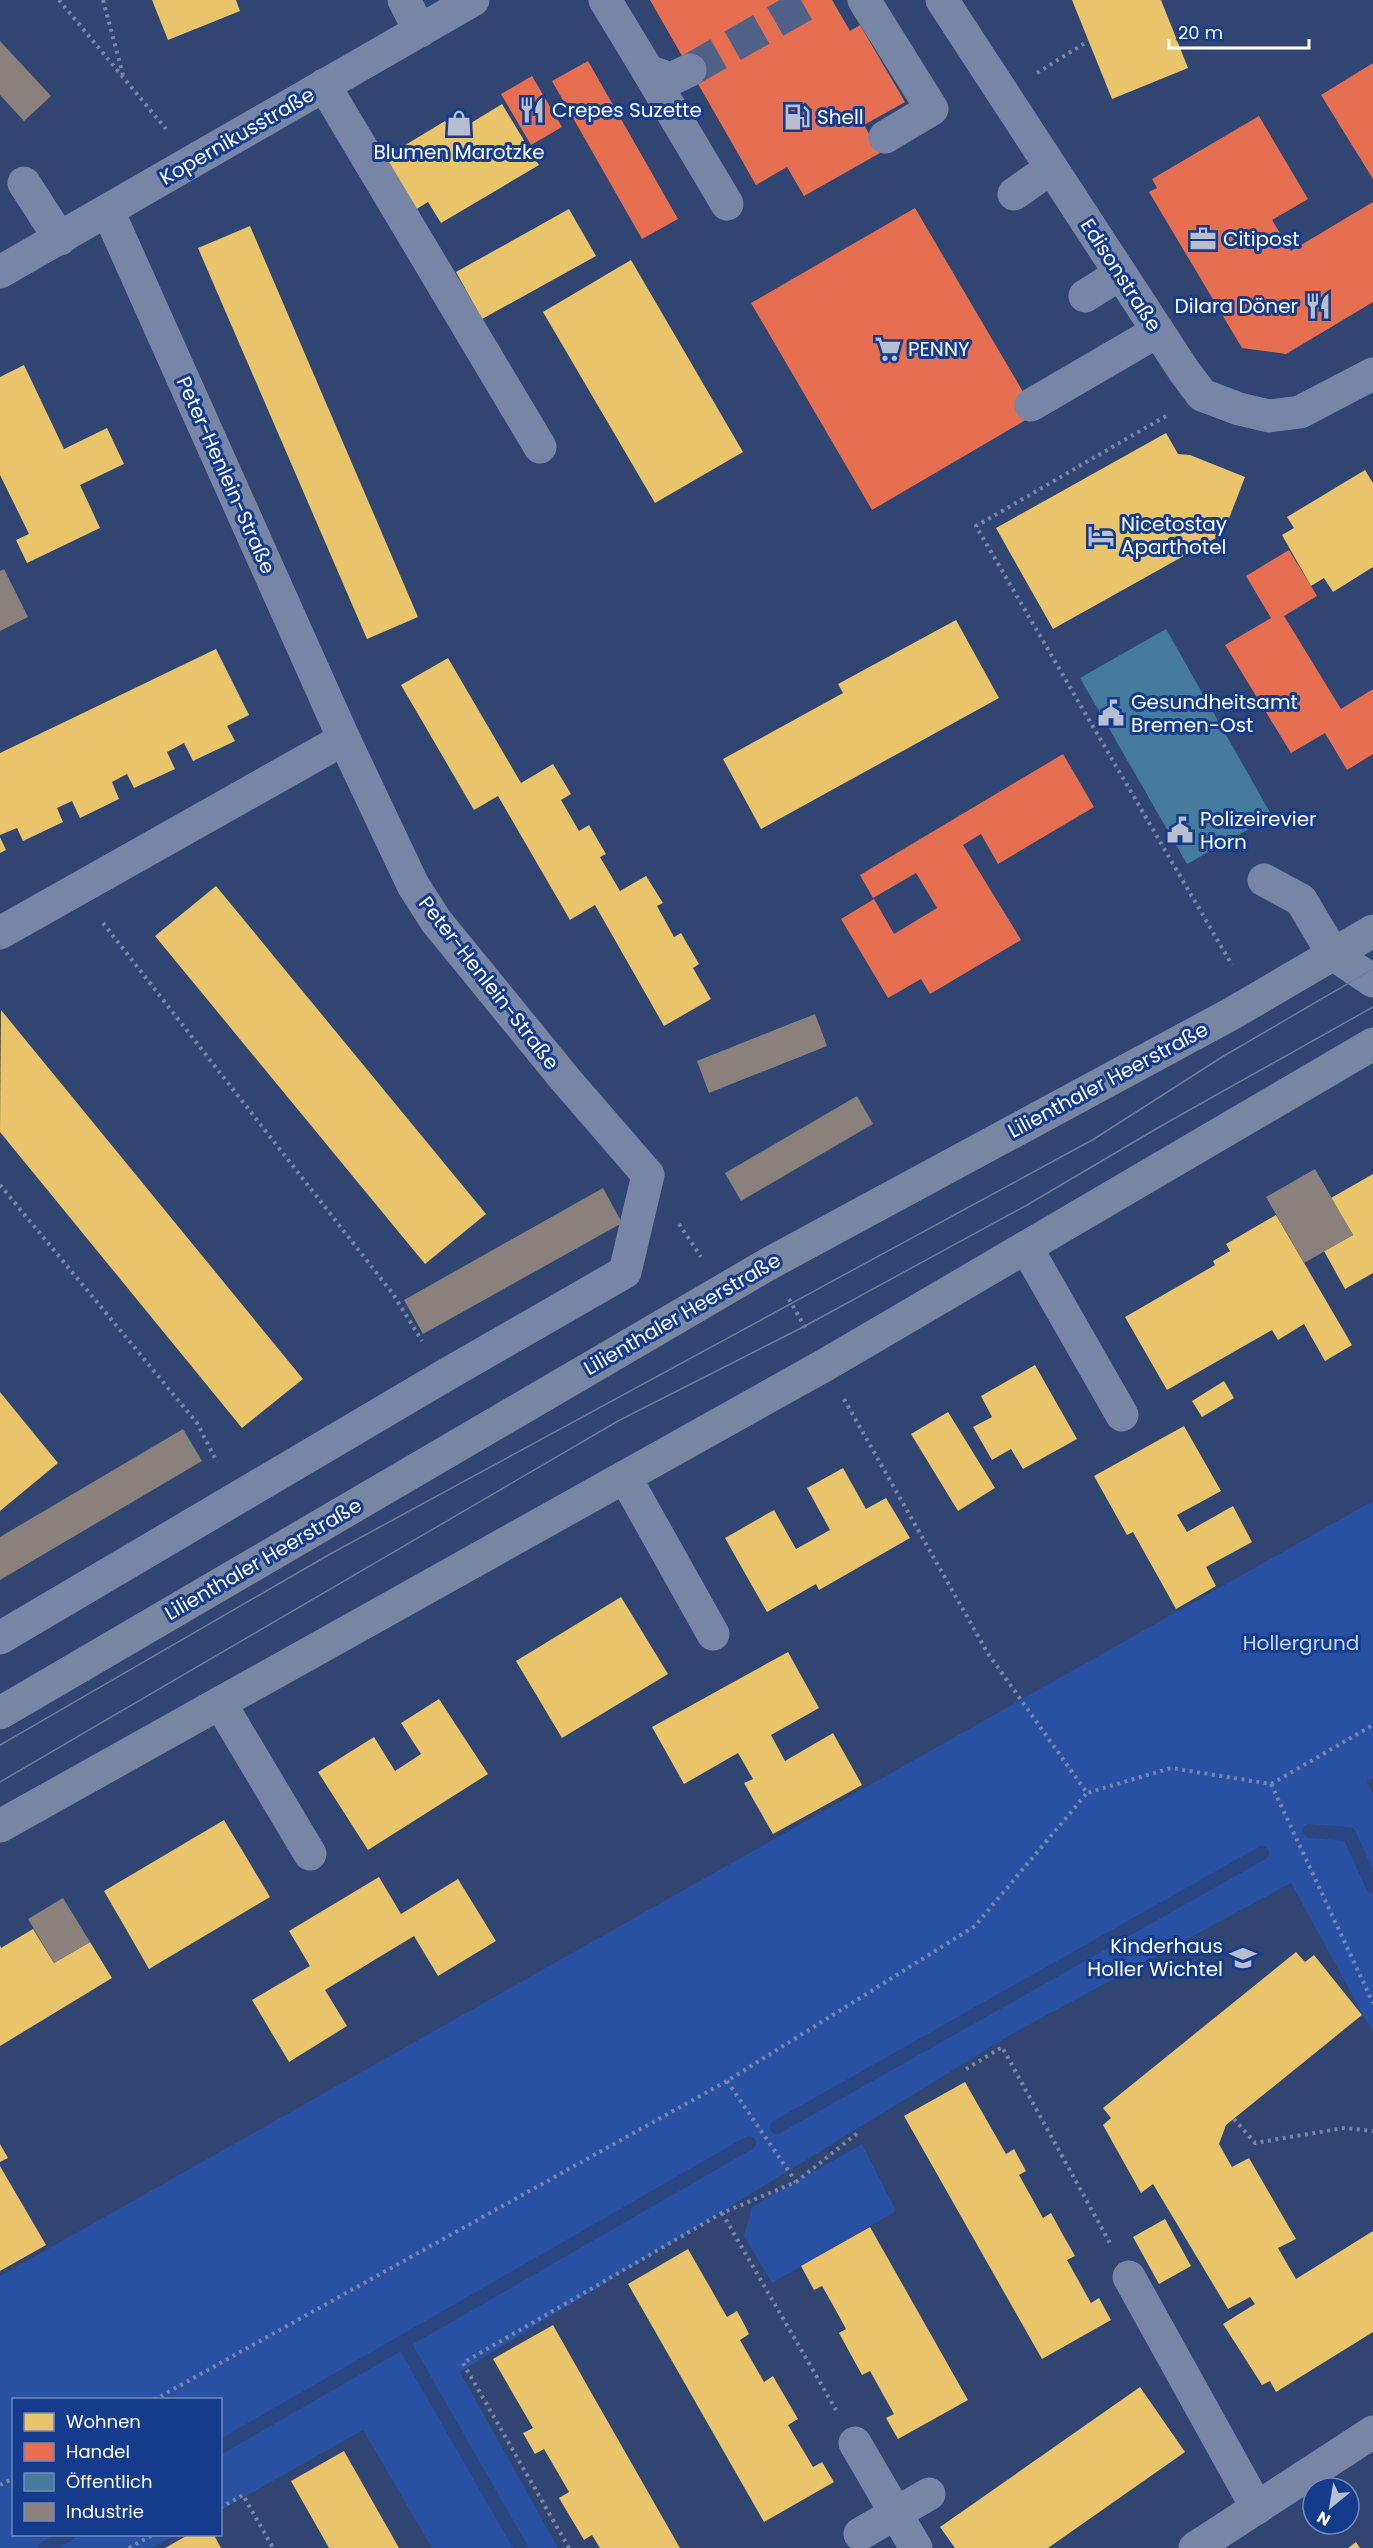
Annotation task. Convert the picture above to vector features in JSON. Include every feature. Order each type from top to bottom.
[{"type":"main road","name":"Lilienthaler Heerstraße","points":[[0,1713],[770,1263],[1231,1014],[1373,931]]},
{"type":"main road","points":[[0,1826],[825,1365],[1373,1044]]},
{"type":"street","points":[[404,0],[420,31]]},
{"type":"street","name":"Kopernikusstraße","points":[[0,272],[473,0]]},
{"type":"street","points":[[605,0],[727,204]]},
{"type":"street","points":[[864,0],[932,109],[885,137]]},
{"type":"street","name":"Edisonstraße","points":[[942,0],[1120,274],[1202,395]]},
{"type":"street","points":[[648,71],[671,79],[690,70]]},
{"type":"street","points":[[324,86],[540,447]]},
{"type":"street","points":[[1014,194],[1051,168]]},
{"type":"street","points":[[24,183],[60,239]]},
{"type":"street","name":"Peter-Henlein-Straße","points":[[108,211],[344,739],[413,885],[436,921],[565,1079],[648,1175],[625,1272],[444,1376]]},
{"type":"street","points":[[1086,296],[1120,274]]},
{"type":"street","points":[[1031,405],[1158,331]]},
{"type":"street","points":[[1202,395],[1239,409],[1269,416],[1300,412],[1373,374]]},
{"type":"street","points":[[0,933],[344,739]]},
{"type":"street","points":[[1264,880],[1301,900],[1333,954],[1373,981]]},
{"type":"street","points":[[1026,1247],[1122,1415]]},
{"type":"street","points":[[0,1638],[444,1376]]},
{"type":"street","points":[[626,1477],[713,1634]]},
{"type":"street","points":[[220,1703],[310,1854]]},
{"type":"street","points":[[1129,2277],[1257,2508]]},
{"type":"street","points":[[1195,2548],[1373,2432]]},
{"type":"street","points":[[855,2443],[916,2548]]},
{"type":"street","points":[[860,2534],[929,2494]]},
{"type":"path","points":[[59,0],[191,162]]},
{"type":"path","points":[[103,0],[124,77]]},
{"type":"path","points":[[1003,94],[1088,40]]},
{"type":"path","points":[[1202,395],[976,526],[1232,966]]},
{"type":"path","points":[[77,889],[393,1294],[444,1376]]},
{"type":"path","points":[[0,1185],[197,1423],[235,1498]]},
{"type":"path","points":[[785,1291],[810,1336]]},
{"type":"path","points":[[839,1391],[987,1652],[1087,1793]]},
{"type":"path","points":[[158,2398],[726,2081],[975,1926],[1087,1793],[1172,1768],[1271,1784],[1373,1725]]},
{"type":"path","points":[[1271,1784],[1373,2003]]},
{"type":"path","points":[[966,2068],[1002,2047],[1129,2277]]},
{"type":"path","points":[[726,2081],[796,2182]]},
{"type":"path","points":[[1234,2119],[1255,2143],[1344,2128],[1373,2131]]},
{"type":"path","points":[[569,2548],[463,2363],[722,2213],[796,2182],[860,2131]]},
{"type":"path","points":[[722,2213],[855,2443]]},
{"type":"path","points":[[222,2507],[243,2495],[273,2548]]},
{"type":"path","points":[[129,2548],[152,2536]]},
{"type":"green space","name":"Hollergrund","points":[[1373,1501],[1373,1778],[1367,1781],[1373,1795],[1373,2033],[1291,1883],[1012,2034],[460,2372],[558,2548],[432,2548],[363,2430],[222,2509],[222,2398],[12,2398],[12,2536],[174,2536],[152,2548],[0,2548],[0,2276]]},
{"type":"green space","points":[[862,2144],[896,2211],[772,2283],[744,2236],[752,2207]]},
{"type":"building: Wohnen","points":[[152,0],[236,0],[240,11],[168,40]]},
{"type":"building: Wohnen","points":[[1072,0],[1161,0],[1188,68],[1112,99]]},
{"type":"building: Wohnen","points":[[502,104],[539,165],[441,223],[428,202],[415,210],[384,158],[445,121],[453,134]]},
{"type":"building: Wohnen","points":[[569,209],[596,256],[482,319],[456,272]]},
{"type":"building: Wohnen","points":[[250,226],[418,617],[367,639],[198,248]]},
{"type":"building: Wohnen","points":[[631,260],[743,452],[655,503],[543,312]]},
{"type":"building: Wohnen","points":[[24,365],[64,449],[107,428],[124,464],[80,485],[100,528],[27,563],[16,540],[29,534],[0,475],[0,377]]},
{"type":"building: Wohnen","points":[[1166,433],[1178,454],[1190,455],[1245,477],[1223,534],[1053,629],[996,528]]},
{"type":"building: Wohnen","points":[[1365,470],[1373,483],[1373,567],[1333,592],[1324,578],[1311,586],[1282,535],[1294,528],[1287,517]]},
{"type":"building: Wohnen","points":[[956,620],[999,698],[761,829],[723,759],[843,693],[838,684]]},
{"type":"building: Wohnen","points":[[216,649],[249,715],[227,726],[235,741],[193,761],[184,743],[167,752],[175,769],[134,788],[127,774],[112,782],[119,799],[80,818],[72,801],[57,808],[63,822],[23,841],[17,828],[0,835],[0,753]]},
{"type":"building: Wohnen","points":[[448,658],[521,783],[553,764],[571,794],[561,800],[579,831],[589,825],[606,854],[600,857],[620,891],[646,876],[663,903],[657,906],[674,937],[681,933],[699,964],[693,968],[711,999],[664,1026],[595,905],[570,920],[498,796],[474,810],[401,685]]},
{"type":"building: Wohnen","points":[[0,837],[6,850],[0,853]]},
{"type":"building: Wohnen","points":[[216,886],[486,1214],[425,1264],[155,936]]},
{"type":"building: Wohnen","points":[[1,1010],[303,1379],[242,1428],[0,1132]]},
{"type":"building: Wohnen","points":[[1373,1174],[1373,1273],[1345,1289],[1324,1251],[1353,1235],[1331,1198]]},
{"type":"building: Wohnen","points":[[1276,1215],[1352,1345],[1325,1361],[1304,1324],[1278,1340],[1272,1330],[1167,1390],[1125,1317],[1215,1265],[1213,1261],[1230,1251],[1226,1244]]},
{"type":"building: Wohnen","points":[[1035,1365],[1077,1439],[1023,1469],[1011,1449],[992,1460],[973,1427],[992,1417],[981,1396]]},
{"type":"building: Wohnen","points":[[1224,1381],[1234,1398],[1202,1417],[1192,1401]]},
{"type":"building: Wohnen","points":[[0,1392],[58,1463],[0,1511]]},
{"type":"building: Wohnen","points":[[948,1412],[995,1488],[958,1511],[911,1434]]},
{"type":"building: Wohnen","points":[[1184,1426],[1221,1491],[1177,1515],[1187,1532],[1233,1506],[1252,1542],[1206,1567],[1216,1586],[1176,1609],[1133,1532],[1127,1535],[1094,1476]]},
{"type":"building: Wohnen","points":[[843,1468],[866,1509],[886,1498],[910,1538],[819,1590],[816,1584],[767,1612],[725,1538],[774,1510],[796,1549],[830,1530],[807,1488]]},
{"type":"building: Wohnen","points":[[621,1597],[668,1674],[562,1738],[516,1661]]},
{"type":"building: Wohnen","points":[[788,1652],[819,1708],[771,1735],[785,1761],[833,1733],[862,1785],[773,1834],[744,1783],[753,1779],[738,1753],[684,1784],[652,1727]]},
{"type":"building: Wohnen","points":[[439,1699],[488,1774],[368,1850],[318,1772],[374,1737],[395,1771],[421,1754],[401,1723]]},
{"type":"building: Wohnen","points":[[224,1820],[270,1897],[149,1969],[104,1891]]},
{"type":"building: Wohnen","points":[[379,1877],[401,1914],[458,1879],[496,1941],[438,1976],[414,1936],[325,1990],[347,2026],[289,2062],[252,2000],[310,1966],[289,1931]]},
{"type":"building: Wohnen","points":[[33,1929],[54,1963],[90,1942],[112,1978],[0,2046],[0,1945],[1,1948]]},
{"type":"building: Wohnen","points":[[1296,1952],[1305,1962],[1314,1955],[1362,2015],[1226,2125],[1219,2144],[1232,2167],[1249,2158],[1296,2239],[1278,2248],[1296,2279],[1373,2231],[1373,2332],[1276,2392],[1270,2381],[1262,2385],[1223,2324],[1255,2304],[1250,2297],[1228,2309],[1153,2184],[1141,2193],[1103,2125],[1111,2118],[1103,2108]]},
{"type":"building: Wohnen","points":[[965,2082],[1006,2154],[1014,2149],[1026,2171],[1019,2175],[1043,2218],[1051,2213],[1075,2256],[1067,2260],[1091,2303],[1099,2298],[1111,2320],[1042,2359],[904,2116]]},
{"type":"building: Wohnen","points":[[0,2144],[8,2158],[0,2162]]},
{"type":"building: Wohnen","points":[[0,2166],[46,2245],[0,2271]]},
{"type":"building: Wohnen","points":[[1165,2219],[1191,2266],[1159,2284],[1133,2237]]},
{"type":"building: Wohnen","points":[[870,2227],[968,2400],[898,2439],[886,2418],[894,2414],[870,2371],[862,2375],[839,2333],[846,2329],[834,2307],[822,2286],[814,2290],[801,2266]]},
{"type":"building: Wohnen","points":[[688,2249],[727,2317],[737,2311],[749,2334],[740,2340],[764,2382],[773,2376],[798,2419],[788,2425],[813,2467],[822,2462],[834,2482],[764,2522],[628,2284]]},
{"type":"building: Wohnen","points":[[553,2325],[680,2548],[600,2548],[592,2535],[584,2540],[559,2498],[569,2492],[544,2449],[535,2454],[523,2433],[533,2428],[493,2359]]},
{"type":"building: Wohnen","points":[[1140,2387],[1185,2452],[1048,2548],[955,2548],[940,2527]]},
{"type":"building: Wohnen","points":[[344,2451],[399,2548],[329,2548],[308,2511],[291,2481]]},
{"type":"building: Wohnen","points":[[186,2536],[215,2536],[221,2548],[165,2548]]},
{"type":"building: Wohnen","points":[[1356,2542],[1360,2548],[1348,2548]]},
{"type":"building: Handel","points":[[650,0],[832,0],[850,31],[860,25],[905,102],[864,125],[880,153],[804,196],[787,167],[756,185]]},
{"type":"building: Handel","points":[[588,61],[678,219],[642,239],[552,81]]},
{"type":"building: Handel","points":[[1373,63],[1373,179],[1321,95]]},
{"type":"building: Handel","name":"Crepes Suzette","points":[[532,76],[562,127],[531,145],[501,94]]},
{"type":"building: Handel","points":[[1259,116],[1308,199],[1272,220],[1291,251],[1373,202],[1373,302],[1286,354],[1242,348],[1149,192],[1157,188],[1152,179]]},
{"type":"building: Handel","name":"PENNY","points":[[915,208],[1036,414],[872,510],[751,303]]},
{"type":"building: Handel","points":[[1289,550],[1317,596],[1284,616],[1341,709],[1373,689],[1373,754],[1347,770],[1325,733],[1291,753],[1225,645],[1271,618],[1246,576]]},
{"type":"building: Handel","points":[[1063,754],[1094,807],[998,864],[981,834],[963,845],[1021,940],[930,994],[921,979],[888,998],[841,919],[874,899],[894,934],[937,908],[916,873],[873,898],[860,875]]},
{"type":"building: Öffentlich","points":[[1166,629],[1272,816],[1187,864],[1080,678]]},
{"type":"building: Industrie","points":[[0,41],[51,96],[24,121],[0,95]]},
{"type":"building: Industrie","points":[[4,569],[28,617],[0,631],[0,571]]},
{"type":"building: Industrie","points":[[815,1014],[827,1046],[709,1093],[697,1061]]},
{"type":"building: Industrie","points":[[857,1096],[873,1124],[741,1201],[725,1173]]},
{"type":"building: Industrie","points":[[1315,1169],[1353,1235],[1304,1263],[1266,1197]]},
{"type":"building: Industrie","points":[[603,1188],[622,1223],[423,1334],[404,1300]]},
{"type":"building: Industrie","points":[[183,1429],[202,1461],[0,1580],[0,1537]]},
{"type":"building: Industrie","points":[[63,1898],[90,1942],[54,1963],[28,1919]]},
{"type":"waterway","points":[[1309,1831],[1349,1834],[1373,1887]]},
{"type":"waterway","points":[[777,2127],[1262,1853]]},
{"type":"waterway","points":[[222,2446],[749,2143]]},
{"type":"waterway","points":[[403,2342],[521,2548]]},
{"type":"waterway","points":[[45,2548],[66,2536]]},
{"type":"tunnel","points":[[690,70],[813,0]]},
{"type":"tram line","points":[[0,1745],[332,1553],[1094,1139],[1222,1057],[1373,969]]},
{"type":"tram line","points":[[0,1782],[618,1421],[805,1326],[1027,1205],[1161,1126],[1373,1007]]},
{"type":"place","name":"Crepes Suzette","points":[[532,110]]},
{"type":"place","name":"Shell","points":[[797,117]]},
{"type":"place","name":"Blumen Marotzke","points":[[459,123]]},
{"type":"place","name":"Citipost","points":[[1203,239]]},
{"type":"place","name":"Dilara Döner","points":[[1318,306]]},
{"type":"place","name":"PENNY","points":[[888,349]]},
{"type":"place","name":"Nicetostay Aparthotel","points":[[1101,536]]},
{"type":"place","name":"Gesundheitsamt Bremen-Ost","points":[[1111,713]]},
{"type":"place","name":"Polizeirevier Horn","points":[[1180,830]]},
{"type":"place","name":"Kinderhaus Holler Wichtel","points":[[1243,1958]]}]
